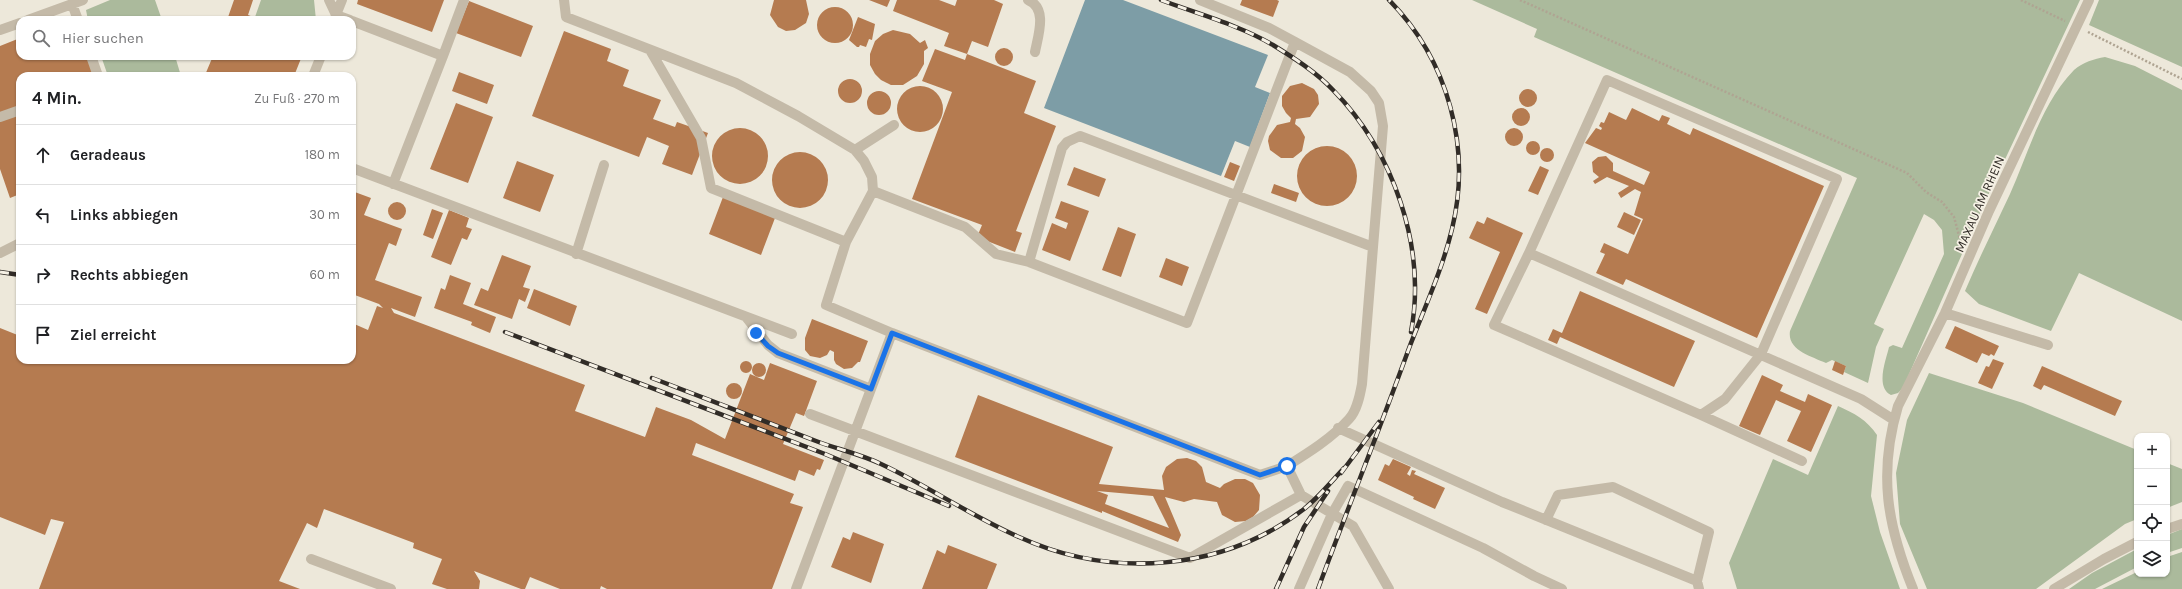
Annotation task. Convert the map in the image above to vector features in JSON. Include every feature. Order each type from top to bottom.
[{"type":"street","points":[[329,0],[335,16]]},
{"type":"street","points":[[335,16],[342,0]]},
{"type":"street","points":[[392,184],[464,0]]},
{"type":"street","points":[[564,0],[566,17],[736,83],[798,116],[855,150],[864,161],[872,177],[873,192],[846,242],[826,305],[892,333],[1260,475],[1287,466],[1317,447],[1350,418],[1358,401],[1362,384],[1383,126],[1379,103],[1371,91],[1350,72],[1269,28],[1200,0]]},
{"type":"street","points":[[1028,0],[1034,2],[1038,7],[1040,16],[1035,52]]},
{"type":"street","name":"MAXAU AM RHEIN","points":[[1913,589],[1893,529],[1888,508],[1886,469],[1894,420],[1898,406],[1945,312],[1989,211],[2089,0]]},
{"type":"street","points":[[46,16],[79,1],[78,16]]},
{"type":"street","points":[[356,22],[443,56]]},
{"type":"street","points":[[0,30],[16,24]]},
{"type":"street","points":[[873,192],[965,227],[996,254],[1029,262],[1187,323],[1295,42]]},
{"type":"street","points":[[650,50],[701,138],[711,188],[846,242]]},
{"type":"street","points":[[92,60],[97,72]]},
{"type":"street","points":[[314,72],[319,60]]},
{"type":"street","points":[[1701,415],[1725,399],[1761,354],[1837,179],[1608,80],[1529,253],[1494,324],[1802,461]]},
{"type":"street","points":[[0,117],[16,111]]},
{"type":"street","points":[[855,150],[894,125]]},
{"type":"street","points":[[1029,262],[1062,148],[1067,142],[1080,136],[1373,247]]},
{"type":"street","points":[[576,254],[604,164]]},
{"type":"street","points":[[356,170],[576,254],[792,334]]},
{"type":"street","points":[[0,253],[16,245]]},
{"type":"street","points":[[1529,253],[1861,399],[1894,420]]},
{"type":"street","points":[[1945,312],[2048,345]]},
{"type":"street","points":[[746,317],[768,346],[778,353],[871,389]]},
{"type":"street","points":[[796,589],[892,333]]},
{"type":"street","points":[[810,414],[1190,558],[1300,495]]},
{"type":"street","points":[[1338,428],[1502,502],[1698,585],[1708,532],[1613,487],[1558,495],[1546,520]]},
{"type":"street","points":[[1287,466],[1300,495],[1353,526],[1389,589]]},
{"type":"street","points":[[1299,589],[1332,514],[1348,486],[1483,548],[1534,576],[1562,589]]},
{"type":"street","points":[[2170,528],[2182,524]]},
{"type":"street","points":[[2054,589],[2104,558],[2134,543]]},
{"type":"street","points":[[311,559],[391,589]]},
{"type":"path","points":[[1520,0],[1907,173],[1926,192],[1942,202],[1954,217],[1962,245]]},
{"type":"path","points":[[2021,0],[2077,26],[2182,79]]},
{"type":"green space","points":[[110,0],[155,0],[161,16],[87,16],[86,10]]},
{"type":"green space","points":[[261,0],[314,0],[316,16],[255,16]]},
{"type":"green space","points":[[1472,0],[2080,0],[1984,204],[1903,388],[1898,393],[1891,395],[1886,391],[1883,380],[1884,366],[1889,347],[1893,345],[1902,348],[1944,254],[1942,230],[1934,220],[1924,214],[1874,324],[1884,329],[1876,347],[1868,383],[1844,372],[1846,366],[1832,360],[1826,363],[1807,355],[1796,348],[1792,343],[1790,331],[1857,178],[1534,37],[1537,29]]},
{"type":"green space","points":[[2099,0],[2182,0],[2182,67],[2089,25]]},
{"type":"green space","points":[[2105,57],[2135,66],[2182,90],[2182,321],[2079,273],[2051,331],[1979,304],[1965,291],[2010,194],[2044,113],[2063,83],[2077,67],[2089,61]]},
{"type":"green space","points":[[102,60],[176,60],[180,72],[107,72]]},
{"type":"green space","points":[[1929,373],[2023,403],[2134,449],[2134,520],[2125,524],[2036,589],[1927,589],[1900,524],[1896,473],[1907,420]]},
{"type":"green space","points":[[1838,406],[1860,418],[1869,425],[1877,435],[1871,496],[1880,532],[1900,589],[1737,589],[1729,563],[1773,459],[1808,475]]},
{"type":"green space","points":[[2170,464],[2182,469],[2182,502],[2170,507]]},
{"type":"green space","points":[[2182,529],[2182,548],[2170,552],[2170,534]]},
{"type":"green space","points":[[2134,551],[2134,569],[2095,589],[2069,589],[2092,573]]},
{"type":"green space","points":[[2182,552],[2182,589],[2102,589],[2134,573],[2134,577],[2170,577],[2170,556]]},
{"type":"water","points":[[1085,0],[1123,0],[1268,55],[1255,87],[1270,93],[1250,147],[1235,141],[1221,176],[1044,108]]},
{"type":"building","points":[[234,0],[253,0],[248,15],[251,16],[228,16]]},
{"type":"building","points":[[358,0],[444,0],[432,32],[357,4]]},
{"type":"building","points":[[774,0],[806,0],[809,14],[806,23],[795,30],[786,31],[778,27],[770,15]]},
{"type":"building","points":[[869,0],[890,0],[887,7]]},
{"type":"building","points":[[897,0],[939,0],[955,6],[957,0],[994,0],[1003,4],[988,47],[972,41],[967,54],[944,46],[949,33],[893,11]]},
{"type":"building","points":[[1242,0],[1279,1],[1273,17],[1240,5]]},
{"type":"building","points":[[469,1],[533,26],[521,57],[456,33]]},
{"type":"building","points":[[839,7],[848,12],[852,18],[852,32],[848,38],[839,43],[831,43],[822,38],[818,32],[817,21],[822,12],[828,8]]},
{"type":"building","points":[[858,17],[875,24],[872,40],[869,39],[866,47],[860,45],[857,47],[849,40]]},
{"type":"building","points":[[893,30],[910,34],[920,43],[925,40],[928,48],[924,51],[924,64],[917,76],[903,85],[891,85],[881,80],[875,74],[870,65],[870,54],[875,41],[883,34]]},
{"type":"building","points":[[564,31],[611,49],[607,61],[629,70],[623,86],[661,100],[653,119],[675,127],[677,122],[708,133],[692,175],[662,164],[669,146],[647,137],[639,157],[532,116]]},
{"type":"building","points":[[16,40],[16,60],[96,60],[101,72],[16,72],[16,196],[10,198],[0,169],[0,46]]},
{"type":"building","points":[[1004,48],[1010,51],[1013,57],[1010,63],[1004,66],[998,63],[995,57],[998,51]]},
{"type":"building","points":[[935,49],[965,60],[967,54],[1036,81],[1024,113],[1056,126],[1016,231],[1022,233],[1015,252],[977,237],[982,225],[912,199],[952,92],[922,81]]},
{"type":"building","points":[[211,60],[300,60],[296,72],[206,72]]},
{"type":"building","points":[[459,72],[494,85],[487,104],[452,91]]},
{"type":"building","points":[[850,79],[859,82],[862,91],[859,100],[850,103],[841,100],[838,91],[841,82]]},
{"type":"building","points":[[1302,83],[1314,89],[1318,95],[1319,104],[1310,117],[1296,119],[1295,124],[1300,128],[1305,137],[1302,151],[1293,158],[1281,158],[1270,150],[1268,141],[1269,136],[1277,125],[1290,122],[1291,118],[1282,106],[1282,96],[1290,86]]},
{"type":"building","points":[[925,86],[937,92],[942,100],[942,118],[937,126],[929,131],[915,132],[903,126],[898,118],[897,104],[903,92],[911,87]]},
{"type":"building","points":[[1528,89],[1534,92],[1537,98],[1534,104],[1528,107],[1522,104],[1519,98],[1522,92]]},
{"type":"building","points":[[879,91],[888,94],[891,103],[888,112],[879,115],[870,112],[867,103],[870,94]]},
{"type":"building","points":[[456,103],[493,117],[468,183],[430,169]]},
{"type":"building","points":[[1521,108],[1527,111],[1530,117],[1527,123],[1521,126],[1515,123],[1512,117],[1515,111]]},
{"type":"building","points":[[1632,108],[1659,121],[1662,115],[1670,118],[1667,124],[1690,135],[1693,128],[1824,186],[1757,338],[1626,279],[1623,285],[1596,273],[1605,254],[1600,252],[1604,243],[1628,254],[1643,219],[1634,215],[1641,192],[1635,189],[1621,198],[1618,193],[1629,186],[1607,177],[1595,184],[1593,181],[1599,177],[1593,172],[1592,162],[1598,157],[1606,156],[1613,163],[1613,171],[1644,185],[1650,172],[1585,143],[1596,128],[1601,130],[1602,128],[1599,126],[1601,122],[1604,123],[1609,112],[1626,120]]},
{"type":"building","points":[[740,128],[751,130],[760,136],[766,145],[768,156],[766,167],[760,176],[751,182],[740,184],[729,182],[720,176],[714,167],[712,156],[714,145],[720,136],[729,130]]},
{"type":"building","points":[[1514,128],[1520,131],[1523,137],[1520,143],[1514,146],[1508,143],[1505,137],[1508,131]]},
{"type":"building","points":[[1530,141],[1536,141],[1540,145],[1540,151],[1536,155],[1530,155],[1526,151],[1526,145]]},
{"type":"building","points":[[1327,146],[1344,151],[1352,159],[1357,176],[1352,193],[1344,201],[1327,206],[1310,201],[1302,193],[1297,176],[1302,159],[1310,151]]},
{"type":"building","points":[[1544,148],[1550,148],[1554,152],[1554,158],[1550,162],[1544,162],[1540,158],[1540,152]]},
{"type":"building","points":[[800,152],[811,154],[820,160],[826,169],[828,180],[826,191],[820,200],[811,206],[800,208],[789,206],[780,200],[774,191],[772,180],[774,169],[780,160],[789,154]]},
{"type":"building","points":[[517,161],[554,175],[540,212],[503,198]]},
{"type":"building","points":[[1230,162],[1240,166],[1234,181],[1224,177]]},
{"type":"building","points":[[1540,166],[1549,170],[1538,195],[1528,191]]},
{"type":"building","points":[[1074,167],[1106,179],[1099,197],[1067,185]]},
{"type":"building","points":[[1274,184],[1299,193],[1296,202],[1271,193]]},
{"type":"building","points":[[356,192],[371,198],[364,215],[402,229],[396,246],[389,243],[375,280],[422,297],[415,317],[391,308],[394,313],[585,385],[575,411],[645,437],[656,407],[691,420],[725,439],[750,374],[764,380],[770,363],[817,381],[804,416],[796,413],[783,444],[824,460],[820,470],[817,469],[814,476],[799,470],[795,481],[696,443],[692,455],[794,494],[790,503],[803,507],[772,589],[607,589],[601,586],[600,589],[560,589],[530,577],[525,589],[521,589],[474,571],[480,581],[479,589],[447,589],[432,584],[442,559],[413,548],[414,543],[324,509],[317,528],[307,523],[279,581],[300,589],[39,589],[64,522],[51,519],[45,535],[0,517],[0,328],[16,334],[16,364],[356,364],[356,325],[368,330],[377,306],[383,308],[379,304],[356,295]]},
{"type":"building","points":[[723,197],[775,218],[761,255],[709,234]]},
{"type":"building","points":[[1061,201],[1089,211],[1070,261],[1042,250],[1052,223],[1066,229],[1068,223],[1055,218]]},
{"type":"building","points":[[397,202],[401,203],[405,207],[405,215],[401,219],[397,220],[393,219],[389,215],[388,211],[389,207],[393,203]]},
{"type":"building","points":[[432,209],[443,213],[433,239],[423,235]]},
{"type":"building","points":[[449,210],[469,218],[466,227],[472,229],[467,240],[462,238],[451,265],[431,257]]},
{"type":"building","points":[[1624,212],[1641,220],[1634,235],[1617,227]]},
{"type":"building","points":[[1487,217],[1523,233],[1487,314],[1475,309],[1500,252],[1469,238],[1477,221],[1484,224]]},
{"type":"building","points":[[1118,227],[1136,234],[1121,277],[1102,270]]},
{"type":"building","points":[[502,255],[531,266],[523,287],[530,289],[525,302],[519,299],[512,319],[474,305],[481,288],[488,291]]},
{"type":"building","points":[[1166,258],[1189,267],[1182,286],[1159,277]]},
{"type":"building","points":[[450,275],[471,283],[463,304],[496,317],[490,333],[471,325],[472,322],[434,308],[441,288],[445,290]]},
{"type":"building","points":[[534,289],[577,306],[570,326],[527,308]]},
{"type":"building","points":[[1580,291],[1695,341],[1674,387],[1560,337],[1557,344],[1548,340],[1553,329],[1562,333]]},
{"type":"building","points":[[812,319],[868,341],[860,362],[852,368],[844,369],[836,364],[834,360],[834,352],[830,350],[827,355],[820,358],[810,356],[805,350],[805,338]]},
{"type":"building","points":[[1955,326],[1999,346],[1994,356],[1991,354],[1989,356],[1982,353],[1977,363],[1945,348]]},
{"type":"building","points":[[1993,359],[2004,363],[1992,389],[1978,383],[1986,366],[1989,367]]},
{"type":"building","points":[[746,361],[750,363],[752,367],[750,371],[746,373],[742,371],[740,367],[742,363]]},
{"type":"building","points":[[1835,361],[1846,366],[1843,375],[1832,370]]},
{"type":"building","points":[[759,363],[764,365],[766,370],[764,375],[759,377],[754,375],[752,370],[754,365]]},
{"type":"building","points":[[2042,366],[2122,401],[2115,416],[2044,385],[2041,390],[2033,386]]},
{"type":"building","points":[[1762,375],[1783,385],[1780,391],[1805,402],[1808,394],[1832,405],[1811,452],[1787,441],[1801,411],[1776,400],[1760,435],[1739,426]]},
{"type":"building","points":[[731,383],[737,383],[742,388],[740,397],[737,399],[731,399],[726,394],[726,388]]},
{"type":"building","points":[[978,395],[1113,447],[1099,484],[1164,490],[1162,476],[1166,467],[1177,459],[1187,458],[1196,461],[1202,467],[1206,482],[1220,488],[1224,484],[1235,479],[1245,479],[1253,483],[1260,495],[1259,510],[1253,517],[1246,521],[1235,522],[1222,515],[1217,502],[1194,499],[1184,502],[1165,497],[1181,535],[1178,542],[1102,511],[1102,513],[955,457]],"holes":[[[1097,491],[1153,496],[1169,528],[1105,504],[1108,495]]]},
{"type":"building","points":[[1393,459],[1411,467],[1407,474],[1410,476],[1412,470],[1416,471],[1414,474],[1445,488],[1435,509],[1378,480],[1385,464],[1389,466]]},
{"type":"building","points":[[853,532],[884,544],[871,583],[831,567],[843,537],[850,540]]},
{"type":"building","points":[[948,545],[997,564],[987,589],[922,589],[937,550],[945,554]]},
{"type":"railway","points":[[1161,0],[1232,26],[1273,45],[1312,71],[1333,90],[1354,114],[1373,142],[1388,171],[1400,202],[1409,234],[1414,267],[1415,300],[1411,332]]},
{"type":"railway","points":[[1318,589],[1438,276],[1452,229],[1457,198],[1459,167],[1456,136],[1450,106],[1440,77],[1427,50],[1409,24],[1389,0]]},
{"type":"railway","points":[[0,272],[16,274]]},
{"type":"railway","points":[[505,332],[825,454],[949,506]]},
{"type":"railway","points":[[652,378],[816,441],[873,460],[1001,529],[1054,550],[1091,559],[1128,563],[1165,562],[1202,557],[1238,546],[1272,530],[1304,509],[1344,468]]},
{"type":"railway","points":[[1341,473],[1379,422]]},
{"type":"railway","points":[[1276,589],[1304,527],[1328,491]]},
{"type":"route","points":[[756,333],[768,346],[778,353],[871,389],[892,333],[1260,475],[1287,466]]}]
